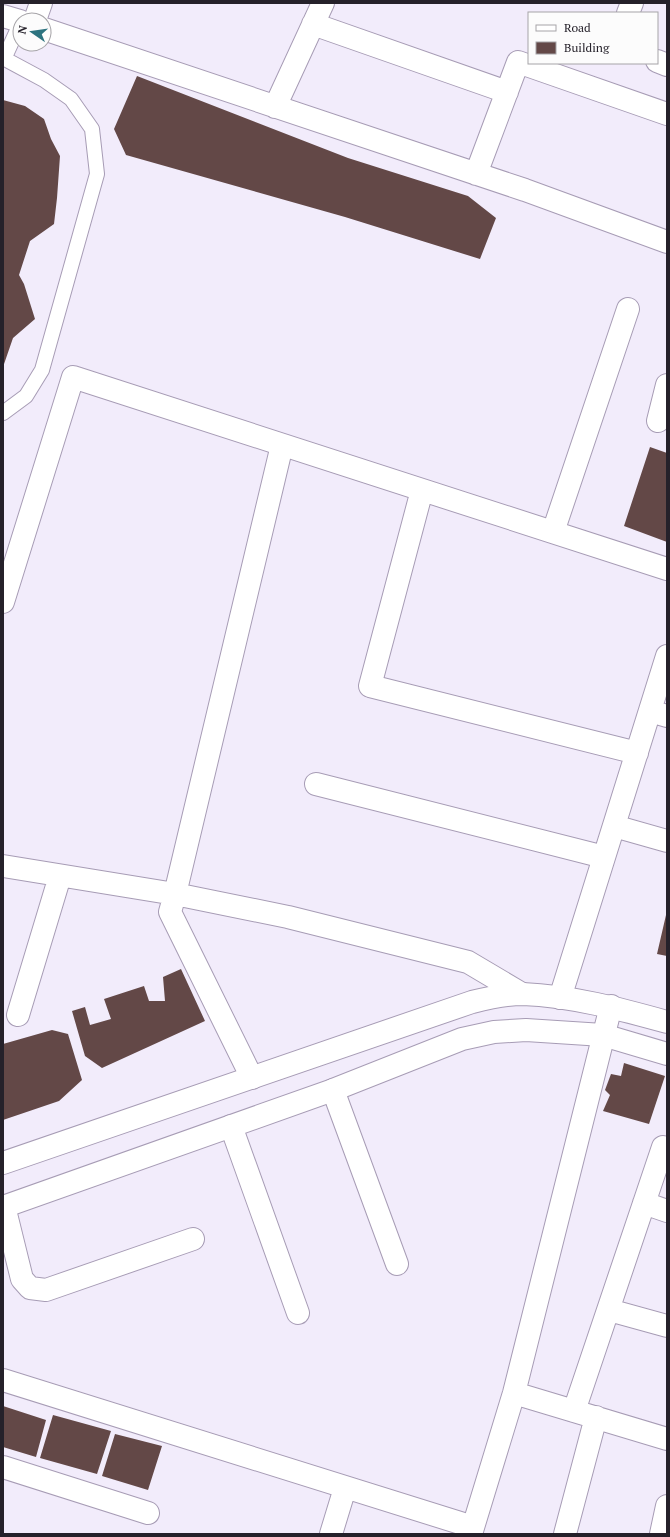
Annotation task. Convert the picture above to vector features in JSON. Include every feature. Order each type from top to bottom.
[{"type":"street","points":[[275,107],[323,3]]},
{"type":"street","points":[[313,24],[507,92]]},
{"type":"street","points":[[52,33],[525,190],[667,242]]},
{"type":"street","points":[[476,174],[518,62],[667,114]]},
{"type":"street","points":[[553,532],[628,309]]},
{"type":"street","points":[[3,602],[73,377],[667,569]]},
{"type":"street","points":[[658,421],[667,385]]},
{"type":"street","points":[[252,1078],[170,912],[282,445]]},
{"type":"street","points":[[422,490],[370,686],[637,752]]},
{"type":"street","points":[[560,998],[637,752],[658,714],[667,656]]},
{"type":"street","points":[[316,784],[604,857]]},
{"type":"street","points":[[614,826],[667,841]]},
{"type":"street","points":[[3,866],[175,894],[288,917],[468,962],[522,994]]},
{"type":"street","points":[[18,1015],[60,876]]},
{"type":"street","points":[[3,1163],[472,1002],[498,996],[522,994],[560,998],[611,1006],[667,1022]]},
{"type":"street","points":[[3,1380],[345,1488],[472,1531],[514,1393],[611,1006]]},
{"type":"street","points":[[193,1239],[46,1290],[38,1290],[30,1288],[22,1279],[3,1207],[333,1090],[462,1039],[494,1032],[546,1031],[603,1035],[667,1054]]},
{"type":"street","points":[[333,1090],[397,1264]]},
{"type":"street","points":[[231,1126],[298,1313]]},
{"type":"street","points":[[574,1411],[663,1147]]},
{"type":"street","points":[[644,1204],[667,1211]]},
{"type":"street","points":[[608,1310],[667,1326]]},
{"type":"street","points":[[514,1393],[667,1438]]},
{"type":"street","points":[[565,1534],[596,1417]]},
{"type":"street","points":[[3,1467],[148,1513]]},
{"type":"street","points":[[331,1534],[345,1488]]},
{"type":"street","points":[[661,1534],[667,1506]]},
{"type":"lane","points":[[3,413],[26,396],[42,370],[96,174],[92,129],[72,99],[44,80],[4,58],[12,40]]},
{"type":"building","points":[[137,76],[348,158],[468,196],[496,218],[480,259],[345,217],[126,155],[114,129]]},
{"type":"building","points":[[3,100],[25,106],[44,119],[51,139],[60,156],[54,224],[30,241],[19,275],[24,284],[35,319],[13,338],[3,367]]},
{"type":"building","points":[[650,447],[667,453],[667,542],[624,526]]},
{"type":"building","points":[[667,915],[667,956],[657,954]]},
{"type":"building","points":[[181,969],[205,1021],[102,1068],[85,1056],[72,1011],[85,1007],[90,1025],[111,1019],[104,999],[144,986],[149,1001],[165,1001],[163,977]]},
{"type":"building","points":[[52,1030],[68,1034],[82,1080],[59,1101],[3,1120],[3,1044]]},
{"type":"building","points":[[624,1063],[665,1076],[649,1124],[603,1111],[610,1095],[605,1090],[611,1074],[621,1076]]},
{"type":"building","points":[[3,1406],[46,1420],[36,1457],[3,1447]]},
{"type":"building","points":[[53,1415],[111,1431],[97,1474],[40,1458]]},
{"type":"building","points":[[115,1434],[162,1446],[148,1490],[102,1476]]}]
